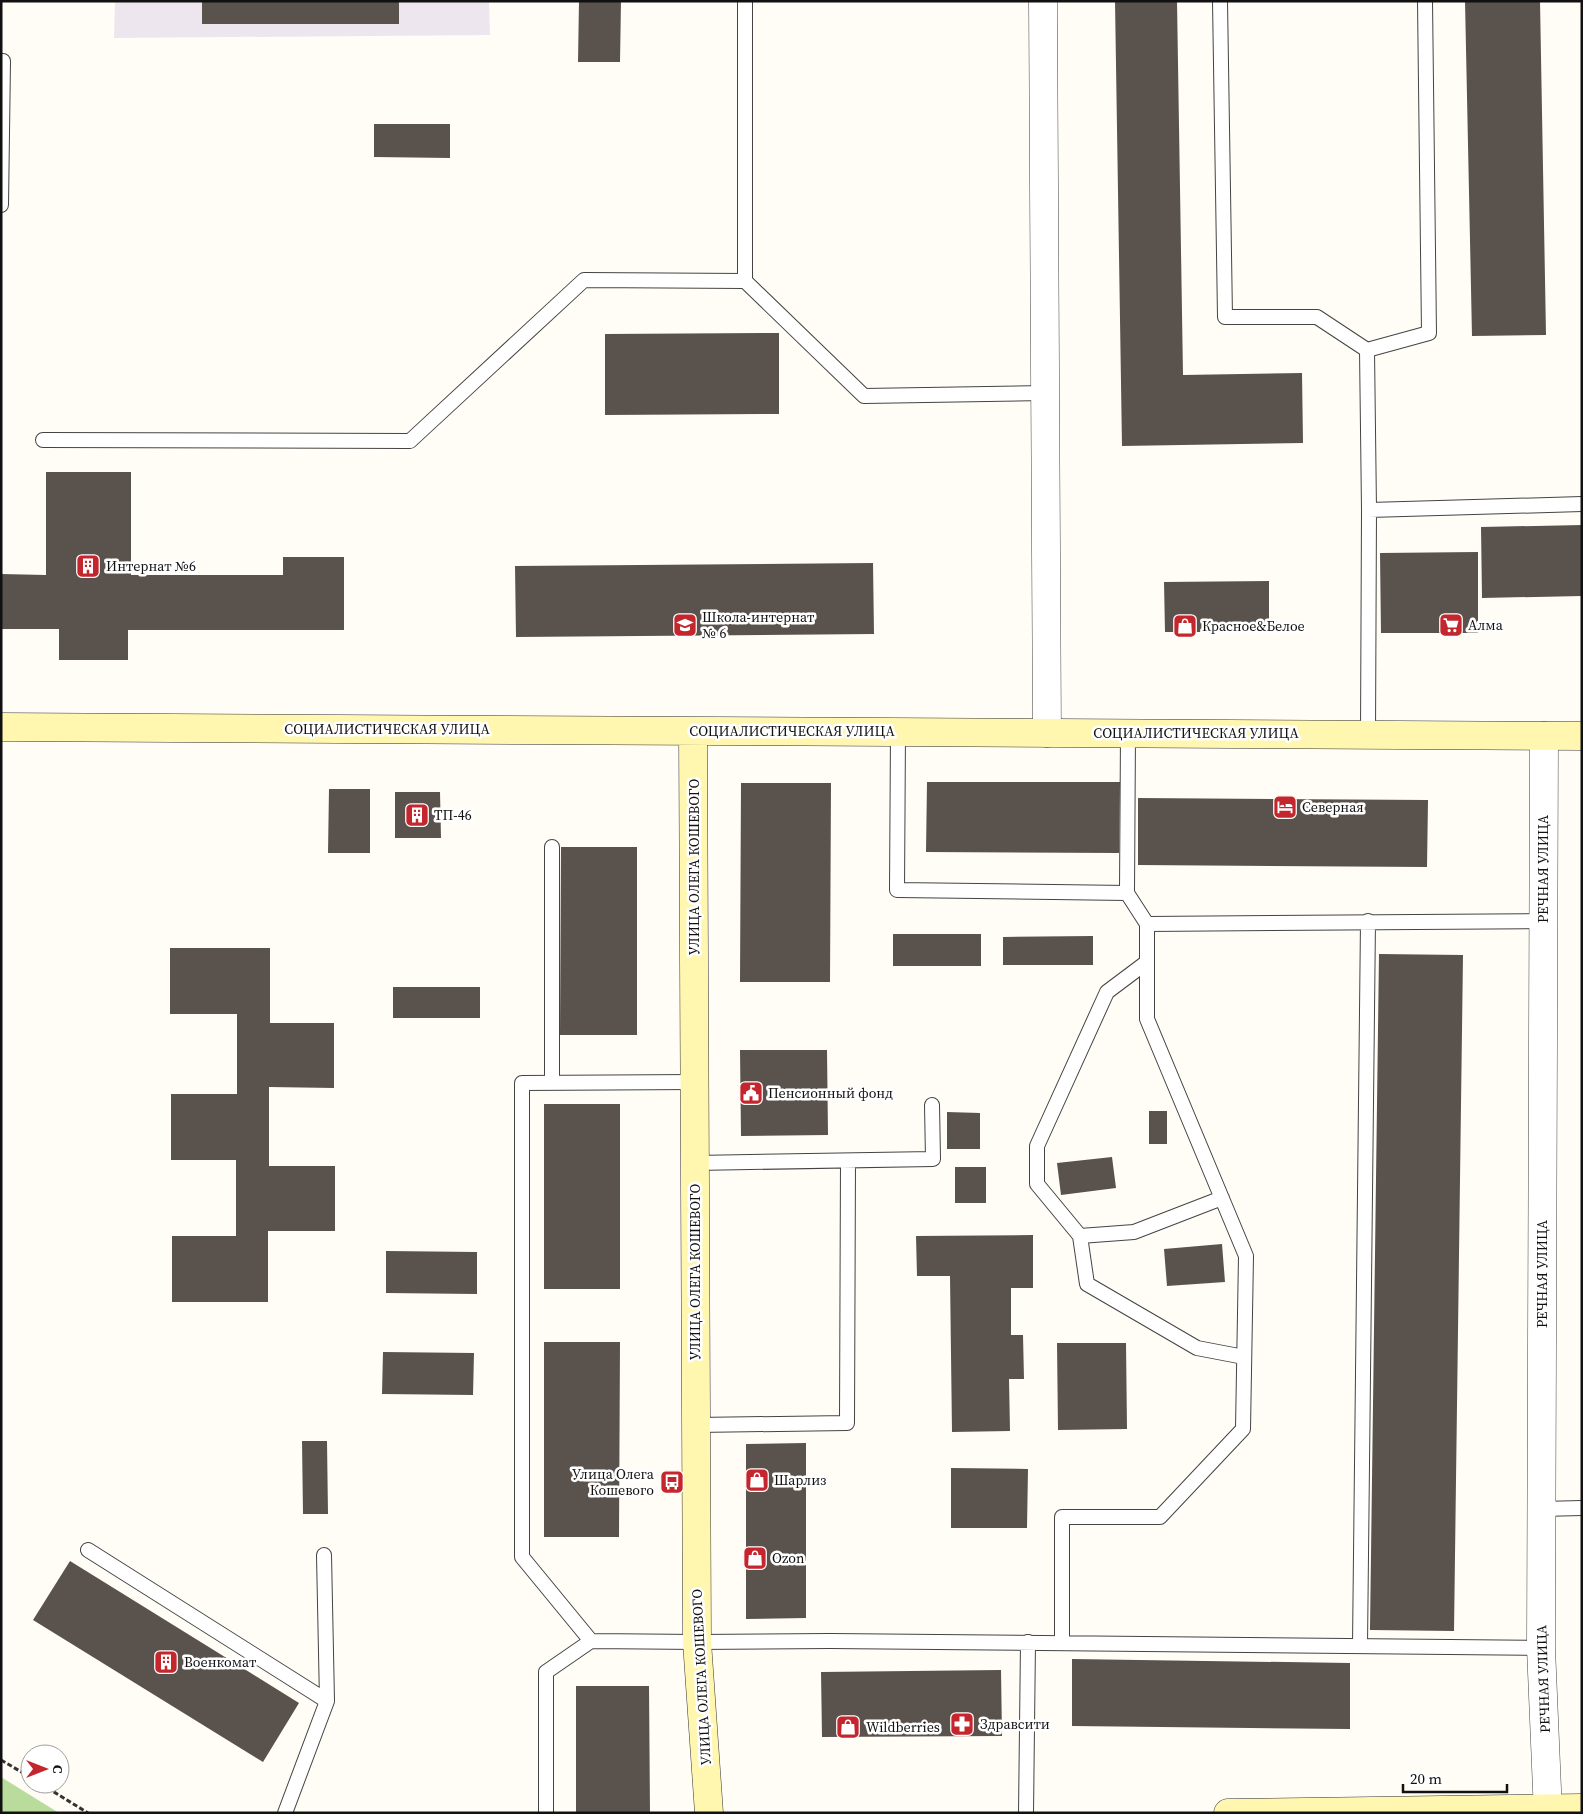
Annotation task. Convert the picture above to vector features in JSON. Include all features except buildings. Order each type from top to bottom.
[{"type":"main road","name":"СОЦИАЛИСТИЧЕСКАЯ УЛИЦА","points":[[1,727],[1582,736]]},
{"type":"main road","name":"УЛИЦА ОЛЕГА КОШЕВОГО","points":[[693,731],[696,1642],[709,1813]]},
{"type":"main road","points":[[1228,1813],[1547,1810],[1582,1808]]},
{"type":"street","points":[[1043,1],[1047,733]]},
{"type":"street","name":"РЕЧНАЯ УЛИЦА","points":[[1544,736],[1541,1648],[1547,1810]]},
{"type":"lane","points":[[745,1],[745,281]]},
{"type":"lane","points":[[1220,1],[1225,317],[1317,317],[1367,350],[1430,333],[1425,1]]},
{"type":"lane","points":[[1,61],[3,61],[1,205]]},
{"type":"lane","points":[[43,440],[410,441],[584,280],[745,281],[864,396],[1045,393]]},
{"type":"lane","points":[[1367,350],[1369,510],[1368,734]]},
{"type":"lane","points":[[1369,510],[1582,504]]},
{"type":"lane","points":[[898,732],[897,890],[1127,893]]},
{"type":"lane","points":[[1062,1642],[1062,1517],[1160,1517],[1243,1429],[1246,1256],[1147,1019],[1147,924],[1127,893],[1128,733]]},
{"type":"lane","points":[[552,847],[552,1082]]},
{"type":"lane","points":[[1360,1645],[1368,921]]},
{"type":"lane","points":[[1147,924],[1543,921]]},
{"type":"lane","points":[[1147,962],[1107,992],[1037,1146],[1037,1184],[1080,1236],[1088,1284],[1197,1348],[1244,1357]]},
{"type":"lane","points":[[591,1641],[522,1557],[522,1083],[695,1082]]},
{"type":"lane","points":[[695,1163],[933,1159],[932,1105]]},
{"type":"lane","points":[[696,1425],[847,1423],[848,1161]]},
{"type":"lane","points":[[1080,1236],[1134,1232],[1222,1198]]},
{"type":"lane","points":[[1541,1509],[1582,1508]]},
{"type":"lane","points":[[88,1550],[327,1702]]},
{"type":"lane","points":[[285,1813],[327,1702],[324,1555]]},
{"type":"lane","points":[[546,1813],[546,1672],[591,1641],[1062,1642],[1541,1648]]},
{"type":"lane","points":[[1026,1813],[1028,1642]]},
{"type":"path","points":[[1,1760],[20,1771]]},
{"type":"path","points":[[57,1794],[88,1813]]},
{"type":"shaded area","points":[[115,1],[489,1],[490,35],[114,38]]},
{"type":"green space","points":[[1,1777],[20,1789],[20,1794],[28,1794],[59,1813],[1,1813]]},
{"type":"place","name":"Интернат №6","points":[[88,566]]},
{"type":"place","name":"Школа-интернат № 6","points":[[685,625]]},
{"type":"place","name":"Алма","points":[[1451,625]]},
{"type":"place","name":"Красное&Белое","points":[[1185,626]]},
{"type":"place","name":"Северная","points":[[1285,807]]},
{"type":"place","name":"ТП-46","points":[[417,815]]},
{"type":"place","name":"Пенсионный фонд","points":[[751,1093]]},
{"type":"place","name":"Шарлиз","points":[[757,1480]]},
{"type":"place","name":"Улица Олега Кошевого","points":[[672,1482]]},
{"type":"place","name":"Ozon","points":[[755,1558]]},
{"type":"place","name":"Военкомат","points":[[166,1662]]},
{"type":"place","name":"Здравсити","points":[[962,1724]]},
{"type":"place","name":"Wildberries","points":[[848,1727]]}]
